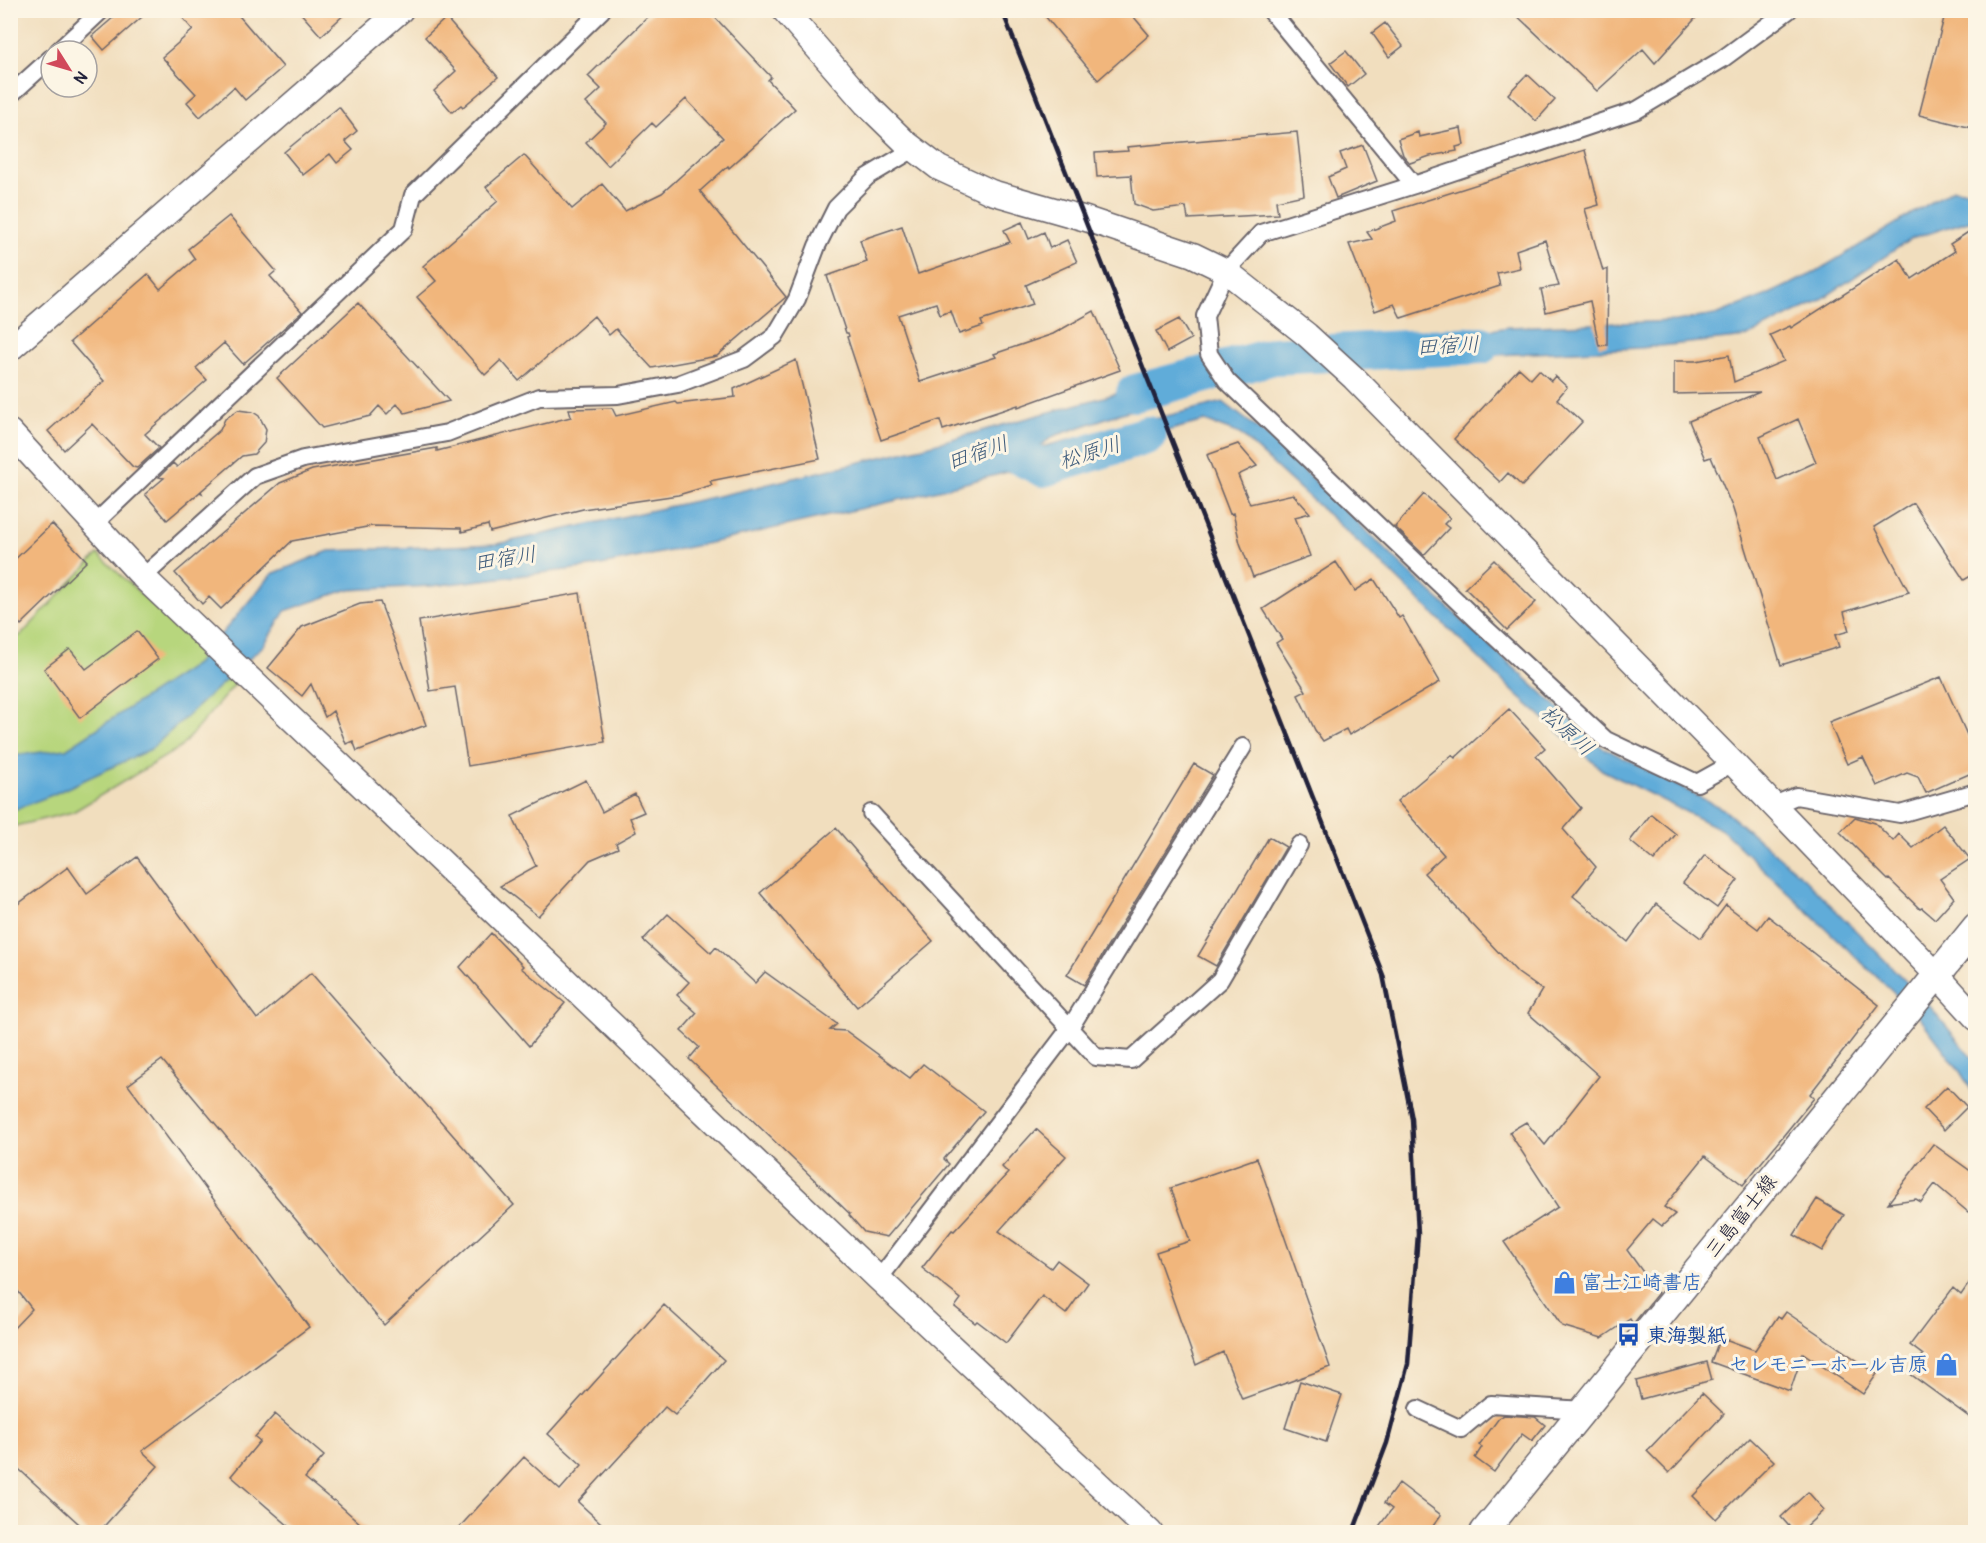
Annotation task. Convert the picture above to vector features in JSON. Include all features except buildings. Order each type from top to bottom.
[{"type":"main road","name":"三島富士線","points":[[1484,1533],[1976,927]]},
{"type":"street","points":[[71,39],[102,10]]},
{"type":"street","points":[[10,349],[401,10]]},
{"type":"street","points":[[94,524],[404,229],[413,195],[602,10]]},
{"type":"street","points":[[784,10],[866,104],[939,168],[991,192],[1086,219],[1193,255],[1226,271],[1306,335],[1345,369],[1774,805],[1922,993],[1976,1018]]},
{"type":"street","points":[[1270,10],[1414,185]]},
{"type":"street","points":[[1733,763],[1697,783],[1606,740],[1479,623],[1227,381],[1209,354],[1205,316],[1226,271],[1261,233],[1414,185],[1637,110],[1721,60],[1789,10]]},
{"type":"street","points":[[10,95],[39,69]]},
{"type":"street","points":[[142,577],[255,476],[303,459],[447,433],[539,397],[618,395],[678,384],[744,359],[775,336],[797,299],[817,246],[837,208],[867,177],[914,148]]},
{"type":"street","points":[[10,432],[142,577],[879,1279],[1150,1533]]},
{"type":"street","points":[[879,1279],[1070,1028],[1243,747]]},
{"type":"street","points":[[1774,805],[1796,796],[1900,814],[1976,792]]},
{"type":"street","points":[[871,813],[1096,1057],[1131,1060],[1220,980],[1299,845]]},
{"type":"street","points":[[1418,1409],[1461,1429],[1491,1404],[1584,1410]]},
{"type":"green space","points":[[98,554],[236,683],[181,747],[73,812],[11,827],[10,640],[21,635]]},
{"type":"water","points":[[1953,189],[1975,191],[1975,222],[1968,221],[1911,239],[1819,301],[1747,337],[1640,348],[1431,358],[1430,341],[1508,327],[1676,321],[1715,315],[1765,296],[1812,274]]},
{"type":"water","points":[[1176,377],[1218,388],[1118,414],[1054,436],[1037,448],[1223,402],[1270,438],[1411,574],[1600,746],[1723,809],[1804,878],[1928,1004],[1975,1061],[1975,1096],[1959,1070],[1920,1018],[1722,830],[1602,770],[1518,696],[1382,564],[1240,434],[1205,421],[911,497],[719,541],[591,567],[432,586],[346,590],[285,611],[264,645],[151,749],[52,795],[11,811],[11,756],[66,749],[196,664],[272,574],[329,551],[498,544],[736,492],[923,447]]},
{"type":"waterway","name":"田宿川","points":[[1135,393],[1274,356],[1481,345]]},
{"type":"waterway","name":"松原川","points":[[1001,447],[1043,468],[1148,435]]},
{"type":"railway","points":[[1002,10],[1383,975],[1412,1119],[1418,1234],[1408,1364],[1387,1443],[1353,1532]]},
{"type":"place","name":"富士江崎書店","points":[[1564,1282]]},
{"type":"place","name":"東海製紙","points":[[1629,1335]]},
{"type":"place","name":"セレモニーホール吉原","points":[[1946,1364]]}]
